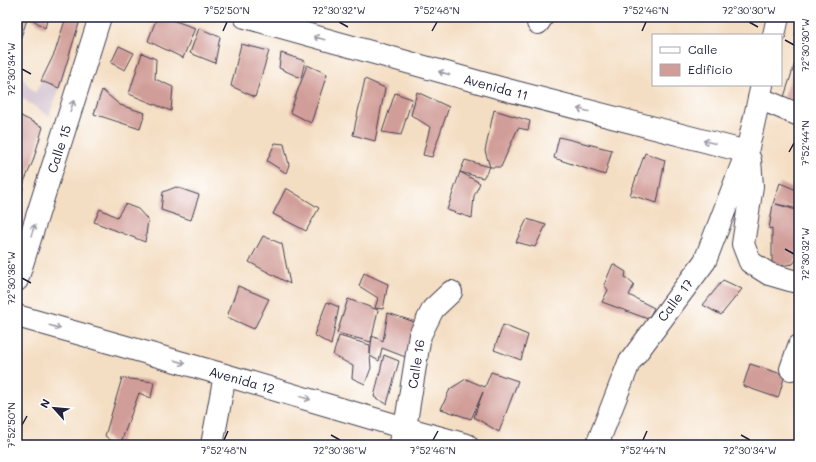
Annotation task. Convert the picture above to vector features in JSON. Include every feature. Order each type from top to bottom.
[{"type":"street","name":"Calle 15","points":[[17,280],[100,17]]},
{"type":"street","name":"Avenida 11","points":[[246,17],[504,89],[747,152]]},
{"type":"street","points":[[774,34],[778,17]]},
{"type":"street","name":"Calle 17","points":[[597,445],[629,363],[705,261],[747,152],[761,92]]},
{"type":"street","points":[[761,92],[799,115]]},
{"type":"street","name":"Calle 17","points":[[747,152],[750,160],[752,186],[743,244],[750,262],[769,274],[797,283]]},
{"type":"street","name":"Calle 16","points":[[402,437],[420,335],[433,309],[451,292]]},
{"type":"street","name":"Avenida 12","points":[[17,316],[225,375],[402,437],[467,445]]},
{"type":"street","points":[[791,369],[799,346]]},
{"type":"street","points":[[212,445],[225,375]]},
{"type":"shaded area","points":[[22,78],[35,93],[41,81],[59,88],[49,116],[17,95],[17,82]]},
{"type":"building","points":[[17,17],[28,17],[17,48]]},
{"type":"building","points":[[29,17],[48,17],[45,28]]},
{"type":"building","points":[[66,17],[81,17],[59,88],[41,81],[55,52]]},
{"type":"building","points":[[157,17],[164,17],[195,28],[183,58],[148,41]]},
{"type":"building","points":[[799,22],[799,37],[795,35]]},
{"type":"building","points":[[199,28],[220,37],[215,63],[190,53]]},
{"type":"building","points":[[241,44],[269,51],[255,97],[231,86]]},
{"type":"building","points":[[119,46],[134,53],[125,70],[111,63]]},
{"type":"building","points":[[142,53],[156,59],[155,79],[173,87],[171,111],[129,94]]},
{"type":"building","points":[[281,53],[305,61],[301,78],[279,68]]},
{"type":"building","points":[[795,63],[799,64],[799,103],[784,97]]},
{"type":"building","points":[[307,65],[327,74],[311,123],[290,112]]},
{"type":"building","points":[[365,79],[385,88],[375,141],[353,135]]},
{"type":"building","points":[[102,90],[120,105],[145,113],[140,129],[94,114]]},
{"type":"building","points":[[417,92],[449,107],[432,157],[423,155],[430,127],[411,115]]},
{"type":"building","points":[[395,93],[412,99],[401,135],[382,132]]},
{"type":"building","points":[[17,106],[21,116],[43,127],[33,161],[24,182],[18,214]]},
{"type":"building","points":[[494,110],[530,121],[528,130],[518,128],[501,167],[490,167],[485,151]]},
{"type":"building","points":[[559,137],[612,150],[605,175],[554,158]]},
{"type":"building","points":[[275,143],[284,144],[289,165],[286,173],[267,161]]},
{"type":"building","points":[[645,153],[665,160],[657,203],[630,195]]},
{"type":"building","points":[[465,160],[490,167],[483,178],[460,172]]},
{"type":"building","points":[[460,172],[480,183],[474,196],[472,218],[447,210]]},
{"type":"building","points":[[780,183],[799,191],[799,209],[776,204],[799,211],[799,221],[797,223],[799,226],[799,256],[793,264],[772,267],[772,228],[769,229],[773,204]]},
{"type":"building","points":[[176,187],[199,195],[191,220],[161,210],[163,192]]},
{"type":"building","points":[[286,188],[319,208],[306,231],[273,214]]},
{"type":"building","points":[[125,204],[138,209],[148,220],[145,242],[94,222],[100,209],[117,217]]},
{"type":"building","points":[[527,219],[546,225],[535,247],[516,242]]},
{"type":"building","points":[[263,236],[282,244],[290,284],[249,262]]},
{"type":"building","points":[[613,264],[626,272],[625,277],[634,285],[629,295],[654,308],[648,319],[602,302],[608,290],[604,285]]},
{"type":"building","points":[[364,273],[388,284],[383,309],[375,308],[378,298],[359,286]]},
{"type":"building","points":[[723,280],[742,289],[721,315],[703,305]]},
{"type":"building","points":[[238,286],[269,299],[254,329],[227,317]]},
{"type":"building","points":[[348,299],[378,310],[371,342],[337,333]]},
{"type":"building","points":[[327,302],[339,307],[331,345],[314,335]]},
{"type":"building","points":[[388,313],[418,323],[408,358],[382,348],[379,361],[370,356],[371,368],[365,384],[352,378],[353,366],[333,355],[339,336],[370,345],[370,355],[372,336],[383,341]]},
{"type":"building","points":[[503,325],[528,335],[521,360],[494,350]]},
{"type":"building","points":[[384,355],[399,361],[387,404],[374,397]]},
{"type":"building","points":[[750,364],[785,375],[778,398],[743,386]]},
{"type":"building","points":[[491,372],[518,381],[499,432],[474,417],[483,392],[471,419],[441,409],[450,389],[466,379],[485,387]]},
{"type":"building","points":[[122,378],[154,382],[151,398],[139,393],[120,445],[117,445],[105,436]]}]
